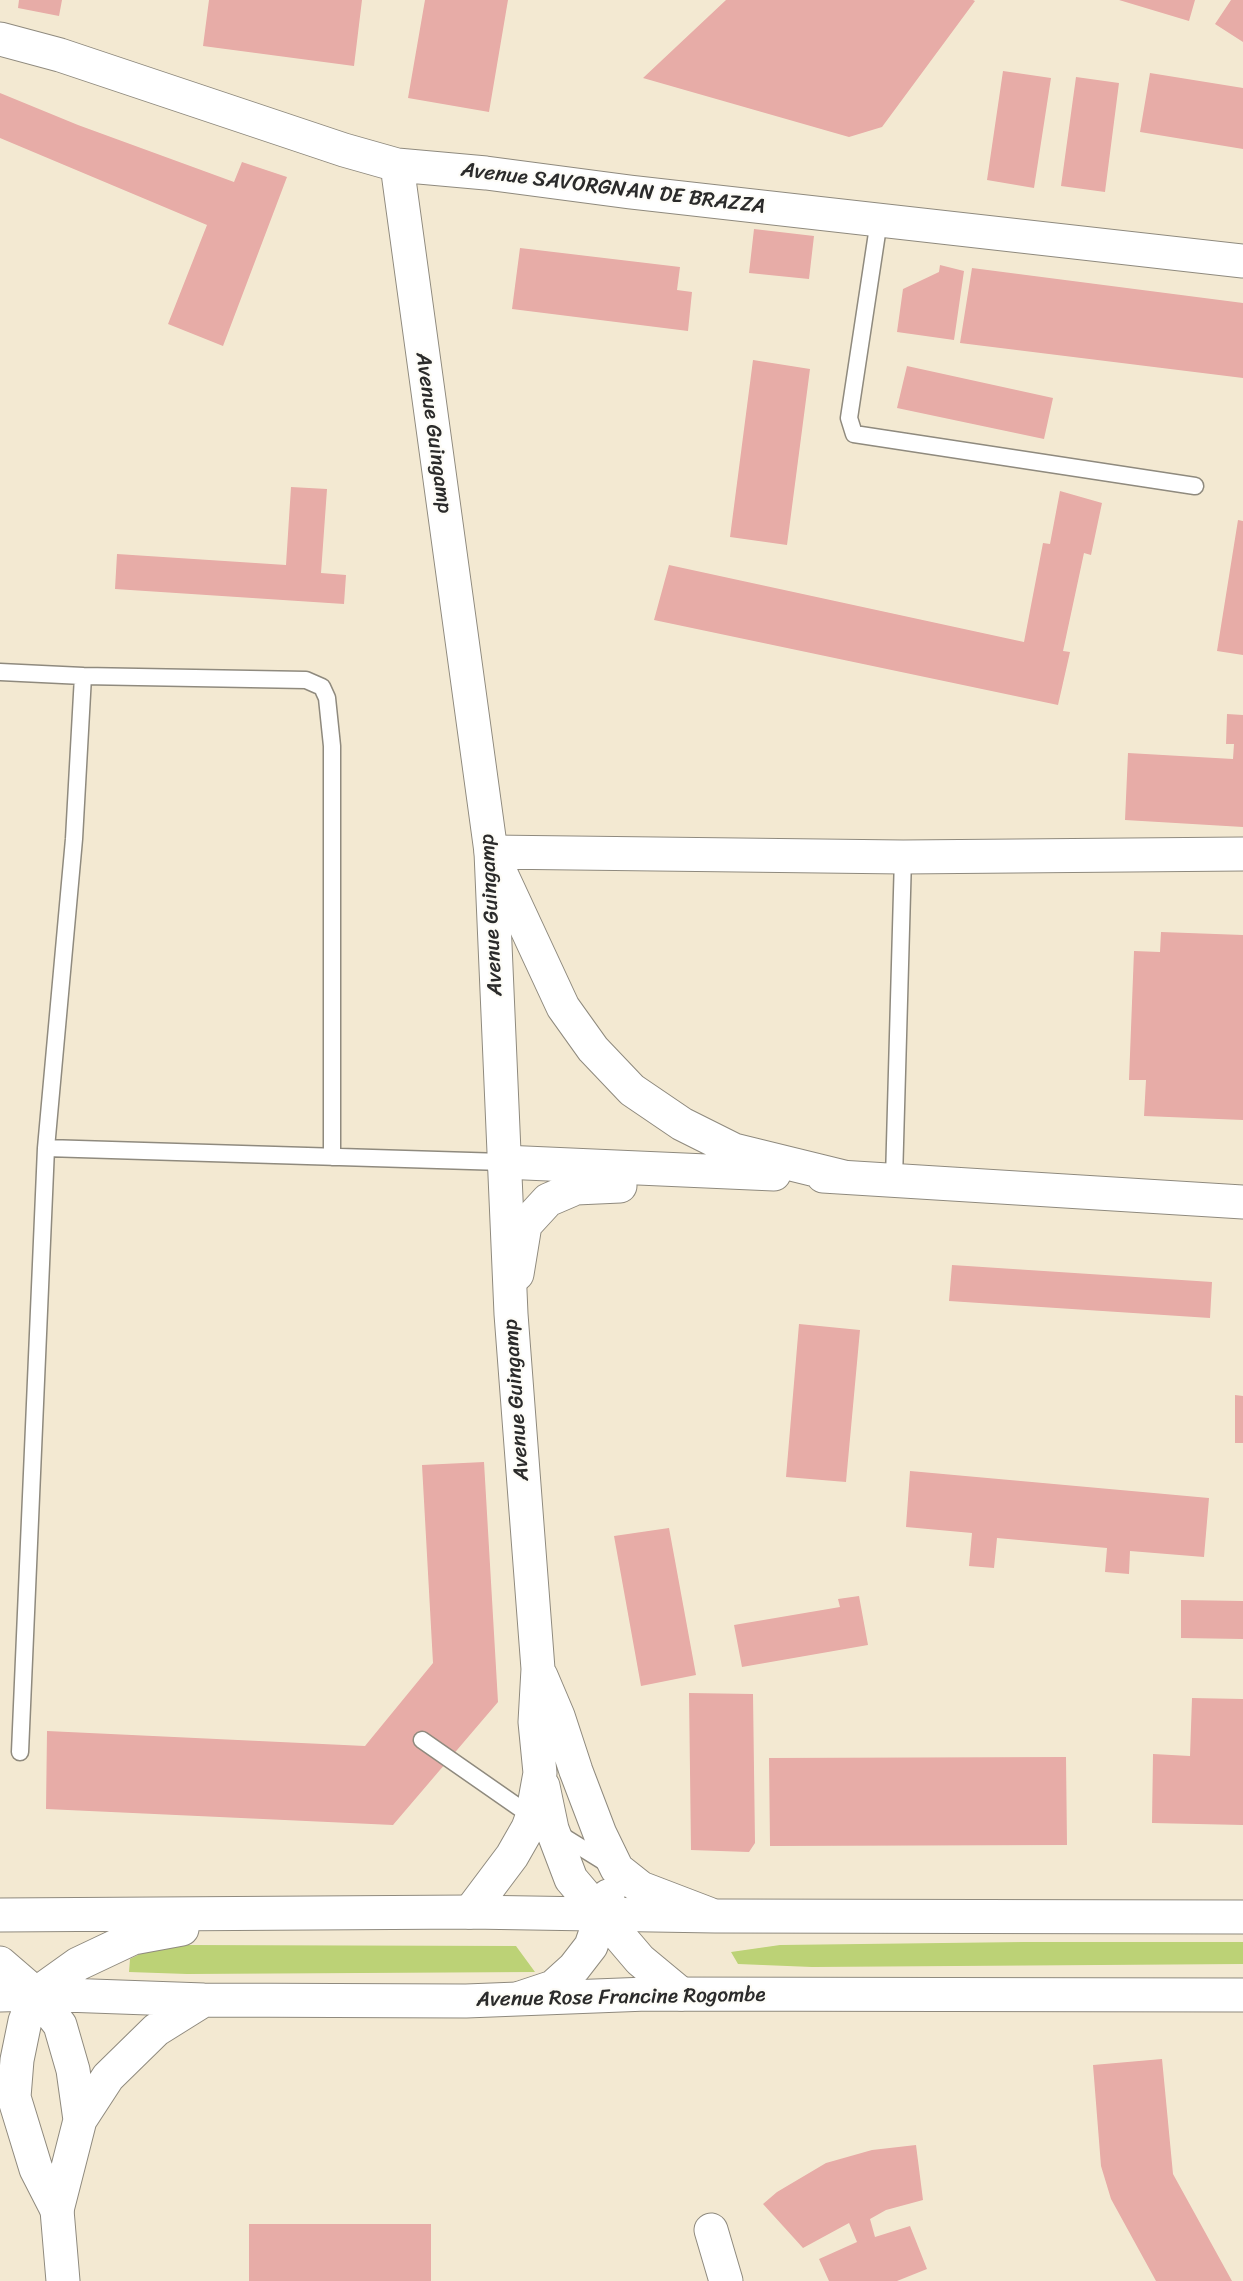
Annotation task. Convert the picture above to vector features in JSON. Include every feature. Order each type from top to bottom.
[{"type":"street","name":"Avenue SAVORGNAN DE BRAZZA","points":[[0,39],[60,55],[344,150],[397,165],[486,173],[630,192],[1243,261]]},
{"type":"street","name":"Avenue Guingamp","points":[[397,165],[491,852],[510,1314],[538,1669]]},
{"type":"street","points":[[844,1177],[734,1149],[682,1124],[632,1090],[593,1049],[563,1007],[491,852],[903,857],[1243,854]]},
{"type":"street","points":[[503,1162],[894,1179],[1243,1202]]},
{"type":"street","points":[[510,1314],[525,1225],[548,1200],[576,1188],[640,1185],[780,1188],[844,1177]]},
{"type":"street","points":[[538,1669],[536,1722],[542,1823],[571,1879],[640,1960],[681,1994]]},
{"type":"street","points":[[538,1669],[558,1716],[600,1834],[617,1869],[641,1888],[715,1916]]},
{"type":"street","points":[[470,1912],[512,1856],[528,1828],[542,1823]]},
{"type":"street","points":[[513,2000],[553,1987],[574,1968],[591,1946],[617,1869]]},
{"type":"street","points":[[57,2210],[36,2169],[7,2088],[17,2060],[25,2021],[36,1994],[78,1964],[132,1938],[177,1929],[369,1923],[388,1912]]},
{"type":"street","points":[[0,1915],[470,1912],[715,1916],[1243,1917]]},
{"type":"street","points":[[0,1963],[36,1994],[60,2025],[73,2070],[80,2120]]},
{"type":"street","name":"Avenue Rose Francine Rogombe","points":[[0,1995],[36,1994],[204,2000],[513,2000],[681,1994],[1243,1995]]},
{"type":"street","points":[[63,2281],[57,2210],[80,2120],[108,2077],[156,2030],[204,2000]]},
{"type":"street","points":[[711,2230],[726,2281]]},
{"type":"lane","points":[[879,220],[849,418],[854,434],[1195,486]]},
{"type":"lane","points":[[0,672],[83,676],[306,680],[322,687],[327,698],[332,746],[332,1156]]},
{"type":"lane","points":[[20,1752],[46,1148],[74,839],[83,676]]},
{"type":"lane","points":[[894,1179],[903,857]]},
{"type":"lane","points":[[46,1148],[503,1162]]},
{"type":"lane","points":[[422,1740],[542,1823],[617,1869]]},
{"type":"green space","points":[[1243,1942],[1243,1964],[812,1967],[738,1964],[731,1952],[780,1945]]},
{"type":"green space","points":[[186,1945],[516,1946],[535,1972],[187,1974],[129,1972],[130,1959],[142,1953]]},
{"type":"building","points":[[19,0],[62,0],[59,16],[18,8]]},
{"type":"building","points":[[209,0],[362,0],[354,66],[203,46]]},
{"type":"building","points":[[425,0],[508,0],[489,112],[408,98]]},
{"type":"building","points":[[726,0],[975,1],[882,127],[849,137],[643,78]]},
{"type":"building","points":[[1119,0],[1195,0],[1189,21]]},
{"type":"building","points":[[1231,0],[1243,0],[1243,42],[1215,24]]},
{"type":"building","points":[[1003,71],[1051,78],[1034,188],[987,180]]},
{"type":"building","points":[[1150,73],[1243,88],[1243,149],[1140,132]]},
{"type":"building","points":[[1076,77],[1119,83],[1105,192],[1061,186]]},
{"type":"building","points":[[0,93],[78,125],[234,182],[242,162],[287,177],[223,346],[168,324],[207,225],[0,138]]},
{"type":"building","points":[[754,229],[814,236],[809,279],[749,273]]},
{"type":"building","points":[[520,248],[680,267],[677,290],[692,292],[688,331],[512,309]]},
{"type":"building","points":[[940,265],[964,271],[954,340],[897,332],[903,289],[939,272]]},
{"type":"building","points":[[972,268],[1243,303],[1243,378],[960,343]]},
{"type":"building","points":[[753,360],[810,369],[787,545],[730,537]]},
{"type":"building","points":[[907,366],[1053,398],[1044,439],[897,408]]},
{"type":"building","points":[[291,487],[327,489],[321,573],[346,575],[344,604],[115,589],[117,554],[286,565]]},
{"type":"building","points":[[1060,491],[1102,503],[1091,555],[1084,553],[1063,651],[1070,652],[1058,705],[654,620],[669,565],[1024,642],[1043,543],[1050,544]]},
{"type":"building","points":[[1238,520],[1243,521],[1243,655],[1217,651]]},
{"type":"building","points":[[1227,714],[1243,715],[1243,827],[1125,820],[1128,753],[1233,759],[1234,744],[1226,744]]},
{"type":"building","points":[[1161,932],[1243,935],[1243,1120],[1144,1116],[1146,1080],[1129,1080],[1134,951],[1160,952]]},
{"type":"building","points":[[952,1265],[1212,1282],[1210,1318],[949,1301]]},
{"type":"building","points":[[799,1324],[860,1330],[846,1482],[786,1477]]},
{"type":"building","points":[[1235,1395],[1243,1396],[1243,1443],[1235,1443]]},
{"type":"building","points":[[484,1462],[498,1702],[393,1825],[46,1809],[47,1731],[365,1746],[433,1663],[422,1465]]},
{"type":"building","points":[[910,1471],[1209,1498],[1204,1557],[1130,1551],[1129,1574],[1105,1572],[1107,1548],[997,1538],[994,1568],[969,1566],[972,1533],[906,1527]]},
{"type":"building","points":[[669,1528],[696,1675],[641,1686],[614,1536]]},
{"type":"building","points":[[859,1596],[868,1645],[742,1667],[734,1625],[840,1607],[838,1599]]},
{"type":"building","points":[[1181,1600],[1243,1601],[1243,1639],[1181,1638]]},
{"type":"building","points":[[689,1693],[753,1694],[755,1843],[749,1852],[691,1850]]},
{"type":"building","points":[[1192,1698],[1243,1699],[1243,1825],[1152,1823],[1153,1754],[1190,1756]]},
{"type":"building","points":[[1066,1757],[1067,1845],[770,1846],[769,1758]]},
{"type":"building","points":[[1162,2059],[1173,2174],[1232,2281],[1156,2281],[1111,2199],[1101,2166],[1093,2065]]},
{"type":"building","points":[[916,2145],[923,2200],[886,2210],[870,2219],[875,2237],[910,2226],[927,2269],[897,2281],[829,2281],[819,2259],[857,2242],[849,2223],[803,2248],[763,2204],[777,2192],[826,2163],[872,2150]]},
{"type":"building","points":[[249,2224],[431,2224],[431,2281],[249,2281]]}]
